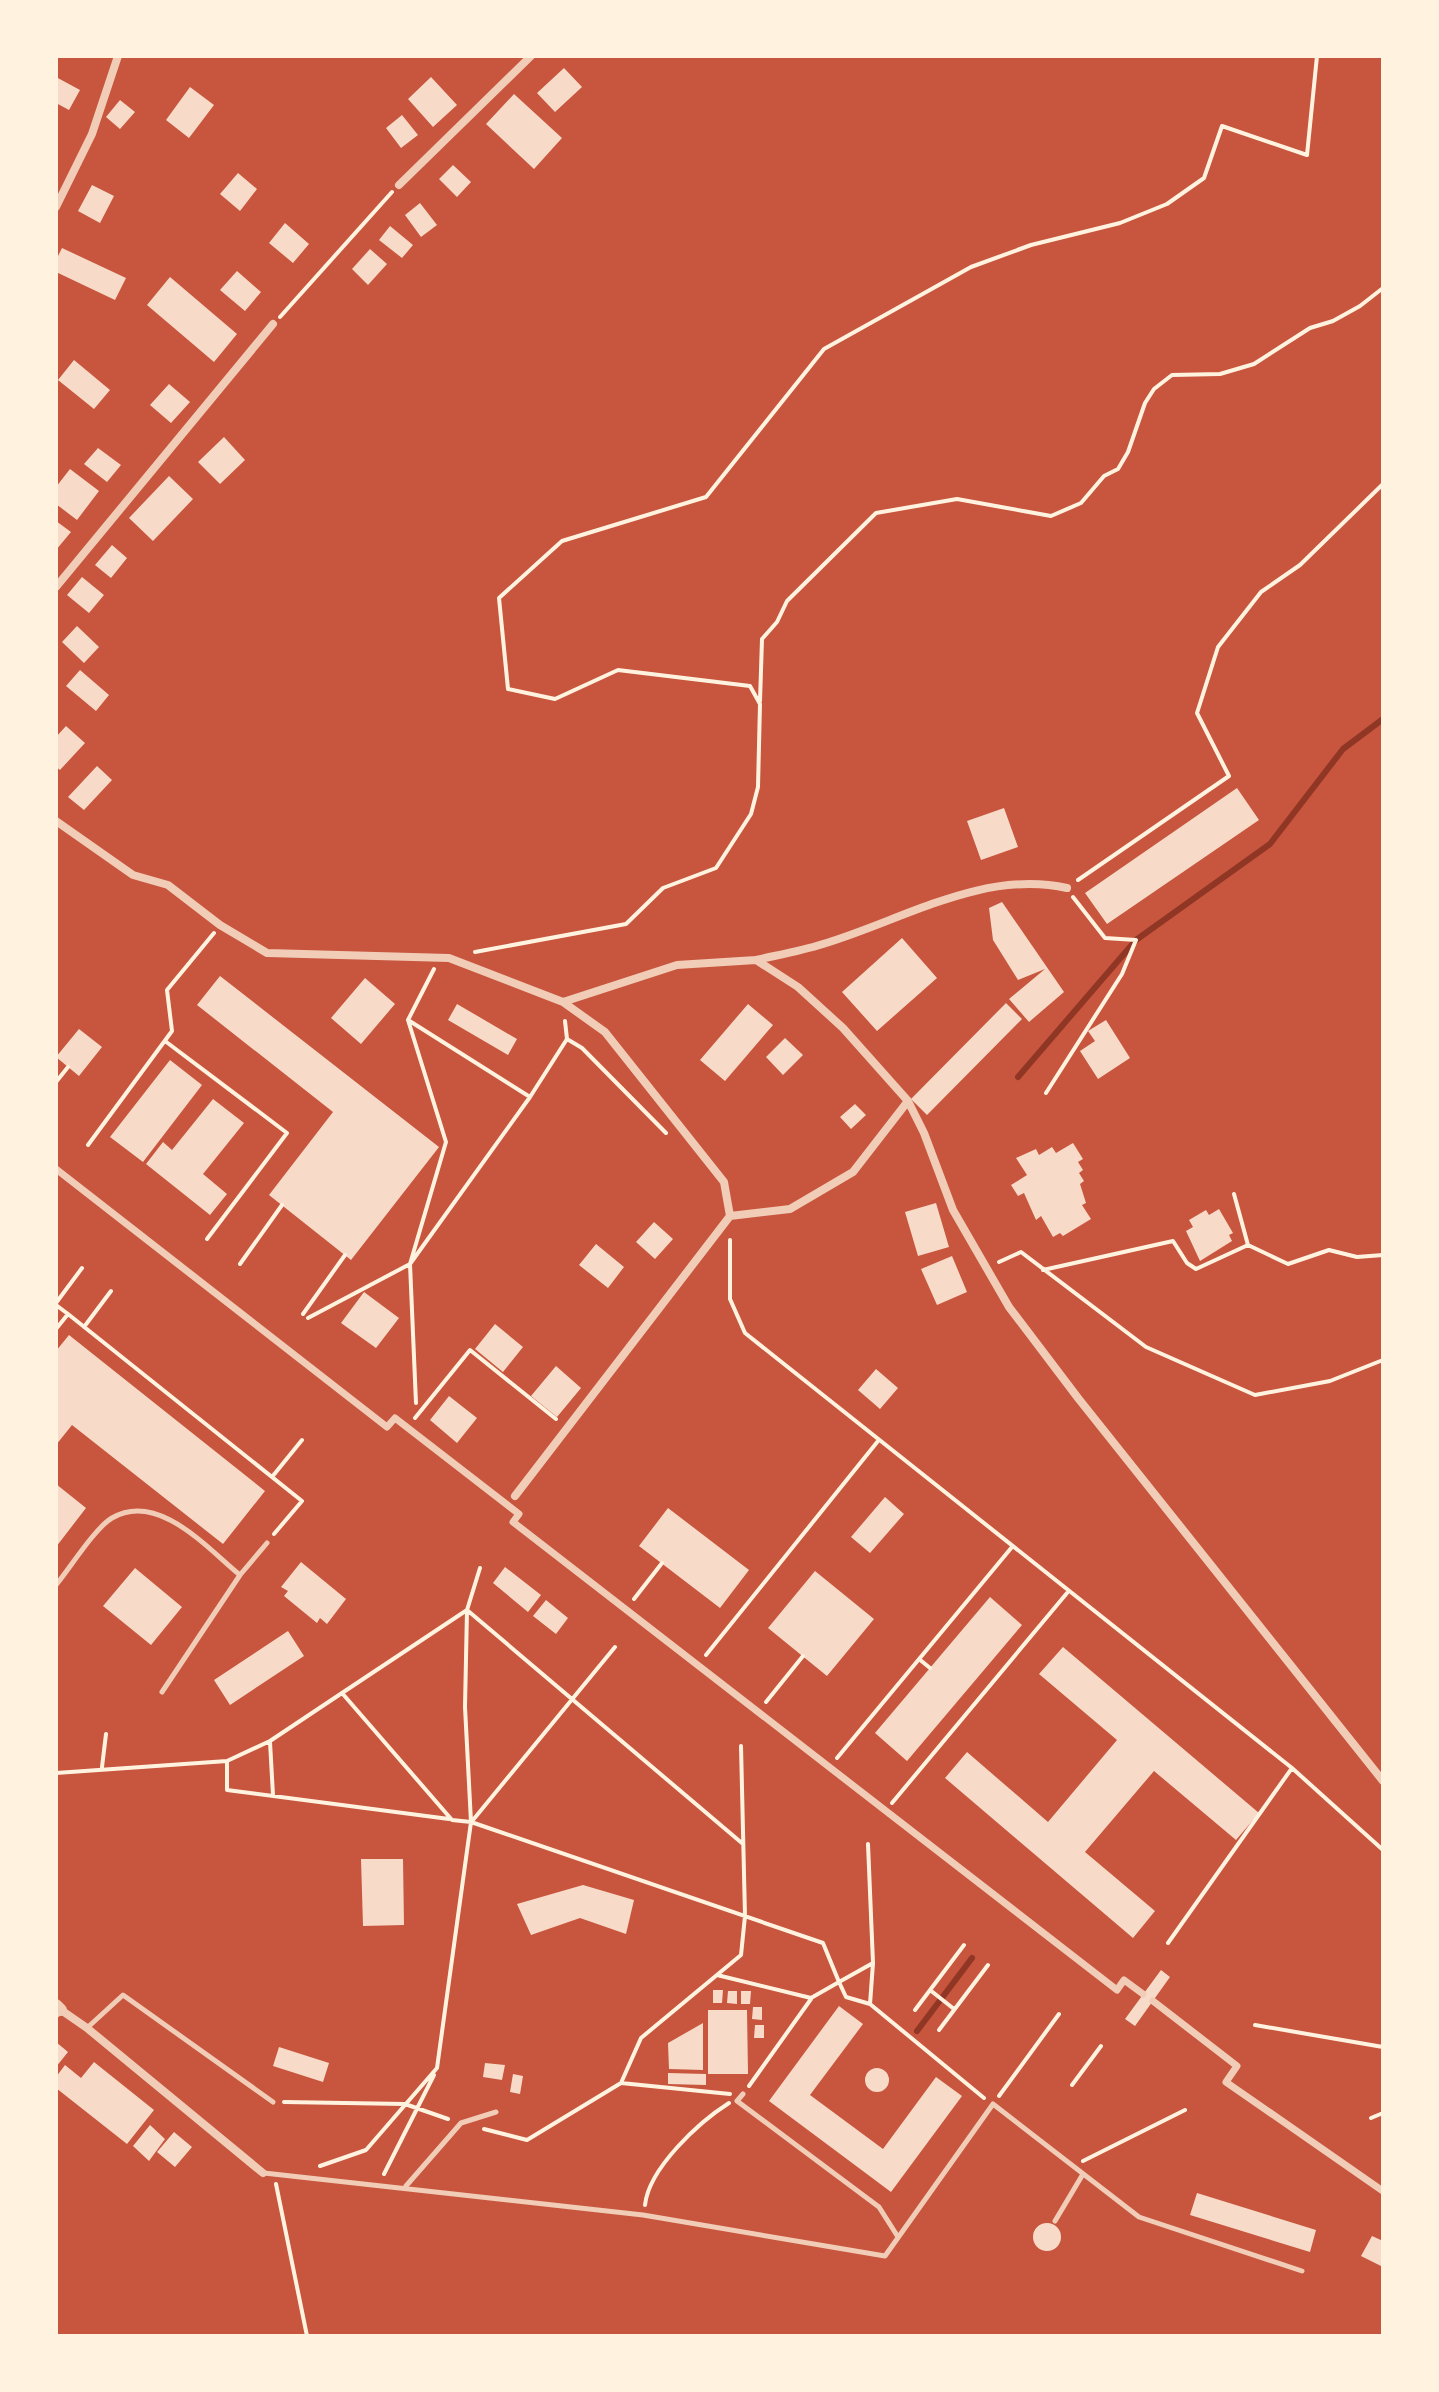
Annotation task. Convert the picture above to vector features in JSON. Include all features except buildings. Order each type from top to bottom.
[{"type":"street","points":[[56,207],[92,134],[118,56]]},
{"type":"street","points":[[399,185],[531,56]]},
{"type":"street","points":[[56,587],[273,324]]},
{"type":"street","points":[[56,821],[133,875],[168,885],[220,925],[267,953],[449,958],[563,1002],[605,1032],[724,1182],[730,1216]]},
{"type":"street","points":[[563,1002],[677,965],[756,960],[822,945],[997,885],[1047,883],[1067,888]]},
{"type":"street","points":[[756,960],[798,987],[843,1028],[908,1101],[924,1133],[953,1210],[1009,1307],[1383,1781]]},
{"type":"street","points":[[515,1496],[730,1216],[790,1209],[853,1172],[908,1101]]},
{"type":"street","points":[[56,1169],[387,1427],[395,1418],[519,1514],[513,1522],[1117,1990],[1124,1980],[1143,1994]]},
{"type":"street","points":[[1153,2001],[1237,2066],[1226,2082],[1383,2191]]},
{"type":"street","points":[[58,2010],[87,2028],[263,2173]]},
{"type":"lane","points":[[56,1585],[111,1518],[142,1508],[169,1518],[240,1575]]},
{"type":"lane","points":[[162,1692],[240,1575],[267,1543]]},
{"type":"lane","points":[[87,2028],[123,1995],[273,2102]]},
{"type":"lane","points":[[743,2094],[737,2101],[879,2207],[898,2237]]},
{"type":"lane","points":[[263,2173],[643,2215],[885,2256],[993,2104],[1139,2217],[1302,2271]]},
{"type":"lane","points":[[405,2187],[461,2123],[496,2112]]},
{"type":"lane","points":[[1055,2221],[1083,2174]]},
{"type":"path","points":[[760,704],[750,686],[618,670],[555,699],[508,689],[499,598],[562,541],[706,497],[824,349],[971,267],[1031,245],[1120,223],[1167,204],[1204,178],[1222,126],[1307,155],[1317,56]]},
{"type":"path","points":[[273,324],[399,185]]},
{"type":"path","points":[[469,953],[626,924],[663,888],[716,868],[751,814],[762,753],[762,639],[777,622],[787,601],[876,513],[957,499],[1051,516],[1066,512],[1081,503],[1104,476],[1118,469],[1145,403],[1154,389],[1172,375],[1220,374],[1254,364],[1310,328],[1333,321],[1360,306],[1383,288]]},
{"type":"path","points":[[1046,1093],[1122,974],[1136,940],[1105,938],[1067,888],[1229,776],[1197,713],[1218,647],[1261,592],[1300,565],[1383,484]]},
{"type":"path","points":[[88,1145],[172,1031],[167,990],[220,925]]},
{"type":"path","points":[[416,1403],[410,1264],[446,1142],[408,1020],[440,958]]},
{"type":"path","points":[[408,1020],[530,1097]]},
{"type":"path","points":[[308,1318],[410,1264],[530,1097],[567,1039],[582,1048],[676,1144]]},
{"type":"path","points":[[165,1041],[287,1133],[207,1239]]},
{"type":"path","points":[[56,1082],[68,1067]]},
{"type":"path","points":[[1234,1194],[1248,1245],[1288,1264],[1329,1250],[1357,1257],[1383,1255]]},
{"type":"path","points":[[240,1264],[282,1205]]},
{"type":"path","points":[[730,1216],[730,1299],[745,1333],[1067,1593],[1292,1768],[1383,1850]]},
{"type":"path","points":[[1043,1270],[1173,1241],[1187,1263],[1196,1269],[1248,1245]]},
{"type":"path","points":[[986,1268],[1021,1252],[1146,1347],[1255,1395],[1330,1381],[1383,1360]]},
{"type":"path","points":[[303,1314],[345,1255]]},
{"type":"path","points":[[82,1268],[56,1304],[302,1501],[267,1543]]},
{"type":"path","points":[[84,1327],[111,1291]]},
{"type":"path","points":[[56,1329],[68,1314]]},
{"type":"path","points":[[415,1418],[470,1350],[566,1427]]},
{"type":"path","points":[[272,1477],[302,1440]]},
{"type":"path","points":[[704,1657],[878,1441]]},
{"type":"path","points":[[835,1760],[1012,1547]]},
{"type":"path","points":[[633,1601],[662,1563]]},
{"type":"path","points":[[379,2184],[437,2068],[471,1822],[465,1707],[467,1610],[480,1568]]},
{"type":"path","points":[[892,1804],[1067,1593]]},
{"type":"path","points":[[56,1773],[102,1767],[227,1761],[270,1741],[467,1610]]},
{"type":"path","points":[[467,1610],[743,1844]]},
{"type":"path","points":[[471,1822],[615,1647]]},
{"type":"path","points":[[764,1704],[803,1656]]},
{"type":"path","points":[[919,1659],[930,1668]]},
{"type":"path","points":[[342,1693],[452,1820]]},
{"type":"path","points":[[102,1767],[106,1734]]},
{"type":"path","points":[[270,1741],[273,1795]]},
{"type":"path","points":[[273,2102],[405,2104],[527,2140],[621,2083],[641,2038],[741,1955],[745,1916],[741,1746]]},
{"type":"path","points":[[227,1761],[227,1790],[471,1822],[823,1943],[846,1997],[870,2004],[993,2104],[1059,2014]]},
{"type":"path","points":[[1168,1943],[1292,1768]]},
{"type":"path","points":[[868,1844],[873,1963],[870,2004]]},
{"type":"path","points":[[915,2010],[964,1945]]},
{"type":"path","points":[[643,2215],[646,2195],[661,2165],[716,2111],[743,2094],[811,1998],[873,1963]]},
{"type":"path","points":[[939,2030],[988,1965]]},
{"type":"path","points":[[717,1975],[811,1998]]},
{"type":"path","points":[[930,1990],[954,2009]]},
{"type":"path","points":[[1255,2025],[1383,2047]]},
{"type":"path","points":[[1072,2085],[1101,2046]]},
{"type":"path","points":[[437,2068],[444,2069]]},
{"type":"path","points":[[293,2174],[366,2150],[437,2068]]},
{"type":"path","points":[[621,2083],[679,2091],[743,2094]]},
{"type":"path","points":[[1073,2166],[1185,2110]]},
{"type":"path","points":[[1371,2118],[1383,2113]]},
{"type":"path","points":[[274,2173],[307,2336]]},
{"type":"waterway","points":[[1018,1077],[1136,940],[1270,844],[1343,749],[1383,719]]},
{"type":"waterway","points":[[917,2031],[972,1958]]}]
